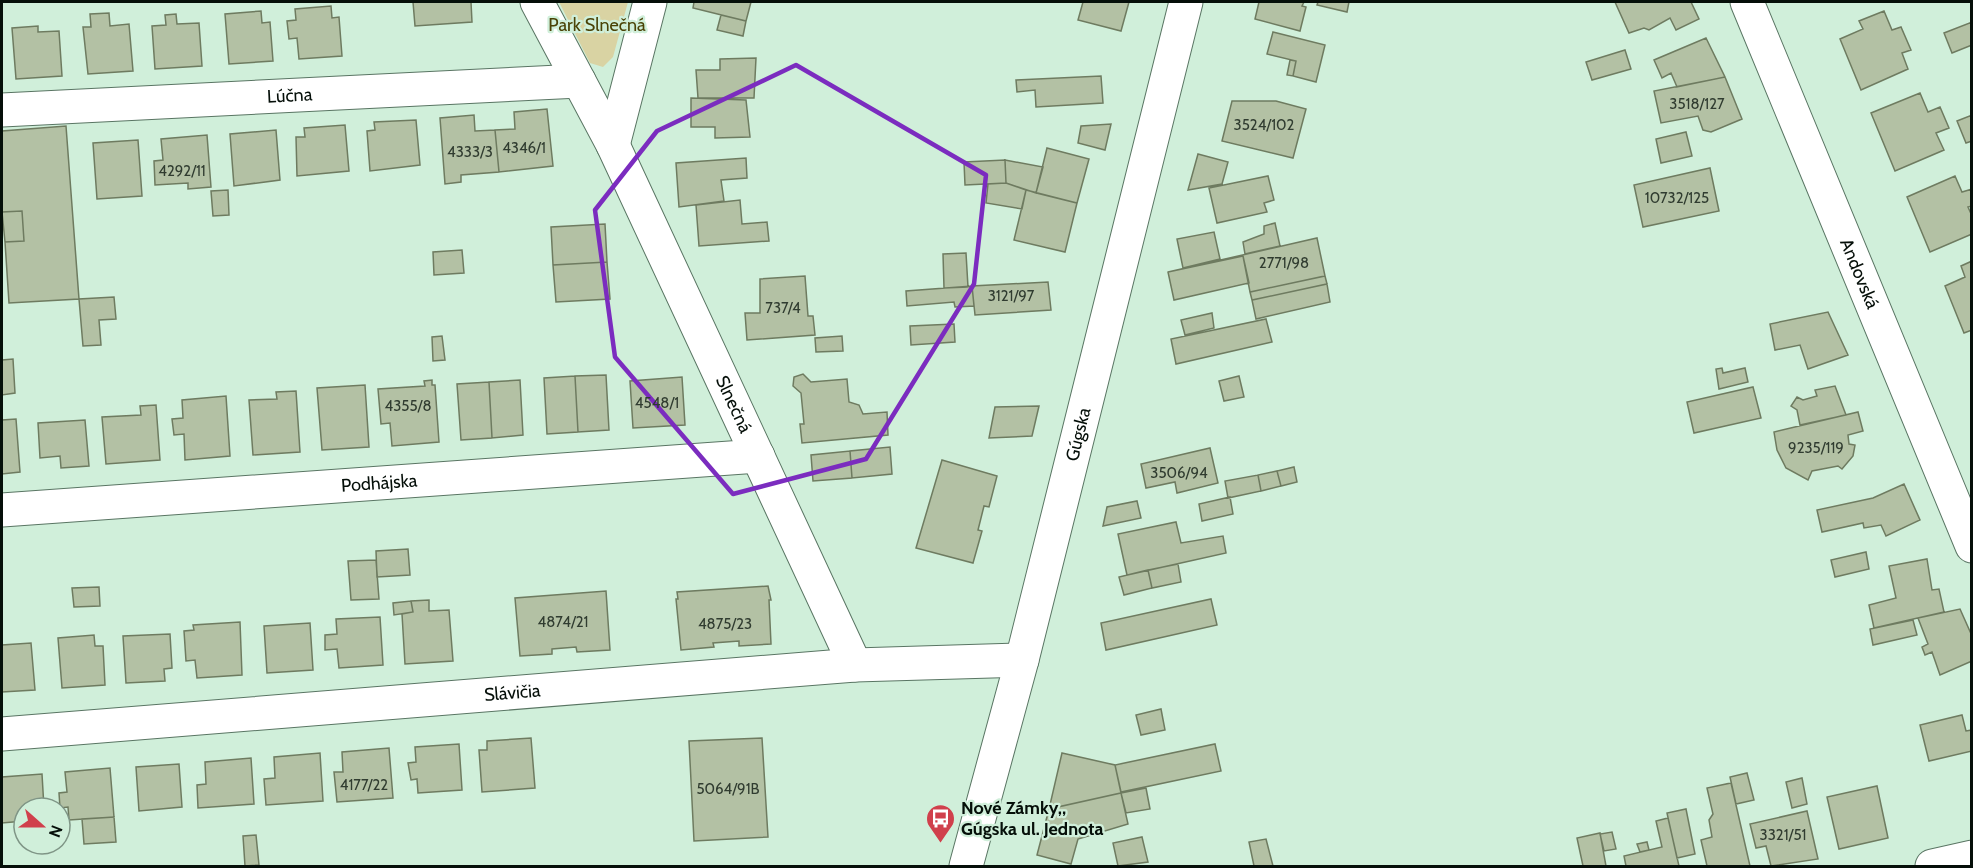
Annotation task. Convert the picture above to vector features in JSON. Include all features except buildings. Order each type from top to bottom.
[{"type":"street","name":"Slnečná","points":[[537,2],[613,145],[855,665]]},
{"type":"street","points":[[613,145],[650,2]]},
{"type":"street","name":"Gúgska","points":[[966,867],[1022,660],[1186,2]]},
{"type":"street","name":"Andovská","points":[[1748,2],[1971,546]]},
{"type":"street","name":"Lúčna","points":[[2,110],[579,81]]},
{"type":"street","name":"Podhájska","points":[[2,510],[758,456]]},
{"type":"street","name":"Slávičia","points":[[2,734],[855,665],[1022,660]]},
{"type":"street","points":[[1932,867],[1971,857]]},
{"type":"highlighted area","points":[[796,65],[986,175],[974,284],[866,459],[733,494],[615,357],[595,210],[657,131]]},
{"type":"green space","name":"Park Slnečná","points":[[559,2],[628,2],[613,57],[603,67],[590,63]]},
{"type":"place","name":"Nové Zámky,, Gúgska ul. Jednota","points":[[940,844]]}]
